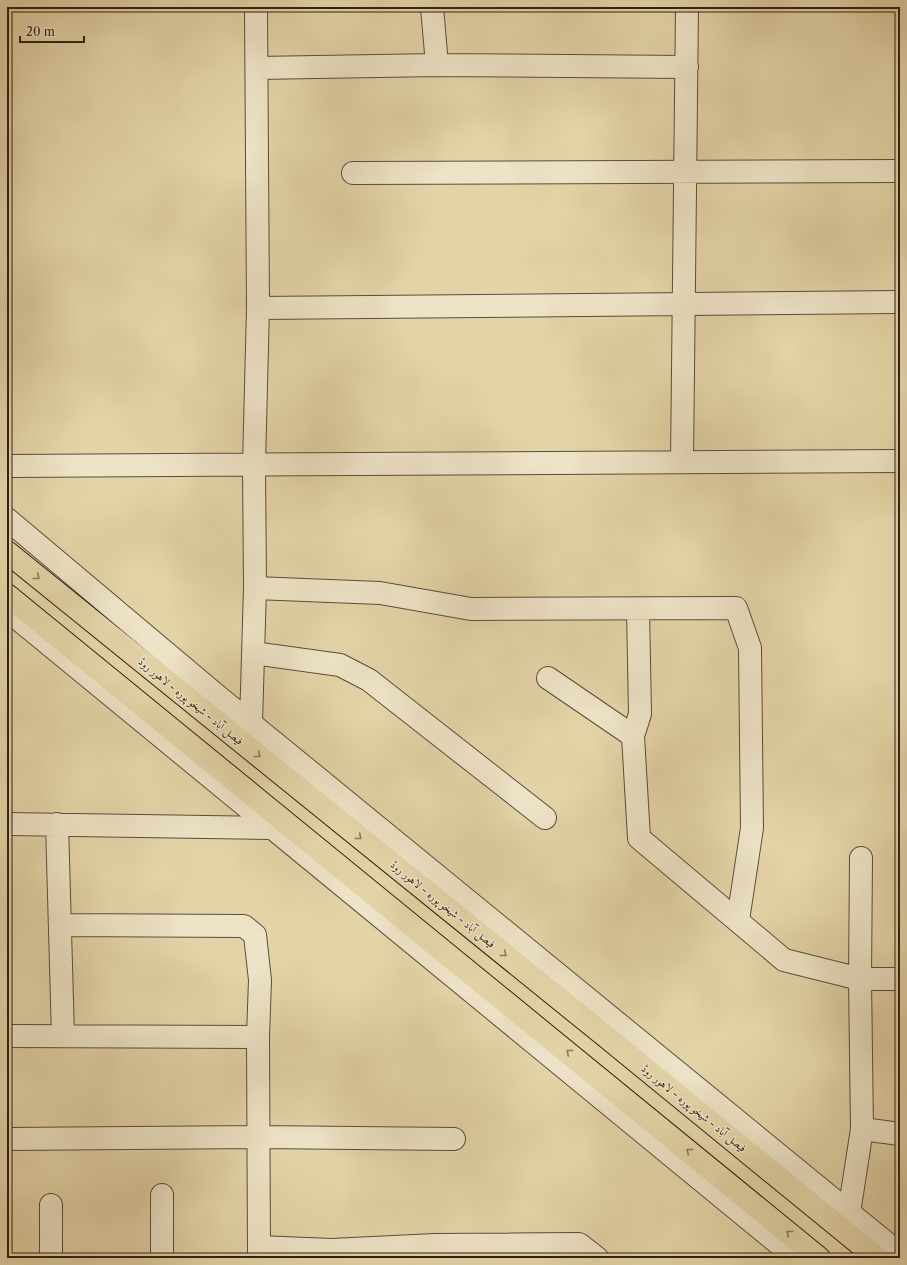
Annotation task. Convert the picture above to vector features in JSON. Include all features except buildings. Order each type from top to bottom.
[{"type":"highway","name":"فیصل آباد - شیخو پورہ - لاہور روڈ","points":[[7,552],[877,1258]]},
{"type":"highway","points":[[7,595],[819,1258]]},
{"type":"street","points":[[251,723],[255,588],[254,465],[258,308],[256,7]]},
{"type":"street","points":[[432,7],[437,65]]},
{"type":"street","points":[[682,462],[687,7]]},
{"type":"street","points":[[257,68],[437,65],[687,67]]},
{"type":"street","points":[[353,173],[900,171]]},
{"type":"street","points":[[258,308],[900,302]]},
{"type":"street","points":[[7,466],[900,461]]},
{"type":"street","points":[[7,519],[251,723],[900,1254]]},
{"type":"street","points":[[255,588],[380,593],[471,609],[736,608],[750,648],[752,828],[738,920]]},
{"type":"street","points":[[638,609],[640,714],[633,736],[639,838],[784,960],[860,979],[900,979]]},
{"type":"street","points":[[7,610],[796,1258]]},
{"type":"street","points":[[253,653],[340,665],[369,680],[545,818]]},
{"type":"street","points":[[548,678],[633,736]]},
{"type":"street","points":[[7,824],[274,828]]},
{"type":"street","points":[[57,824],[63,1036]]},
{"type":"street","points":[[849,1212],[862,1129],[860,979],[861,858]]},
{"type":"street","points":[[60,925],[244,926],[255,935],[260,980],[258,1037],[259,1252],[331,1250],[435,1252],[580,1244],[597,1258]]},
{"type":"street","points":[[7,1036],[258,1037]]},
{"type":"street","points":[[862,1129],[900,1134]]},
{"type":"street","points":[[7,1139],[258,1137],[454,1139]]},
{"type":"street","points":[[162,1195],[162,1258]]},
{"type":"street","points":[[51,1205],[51,1258]]}]
